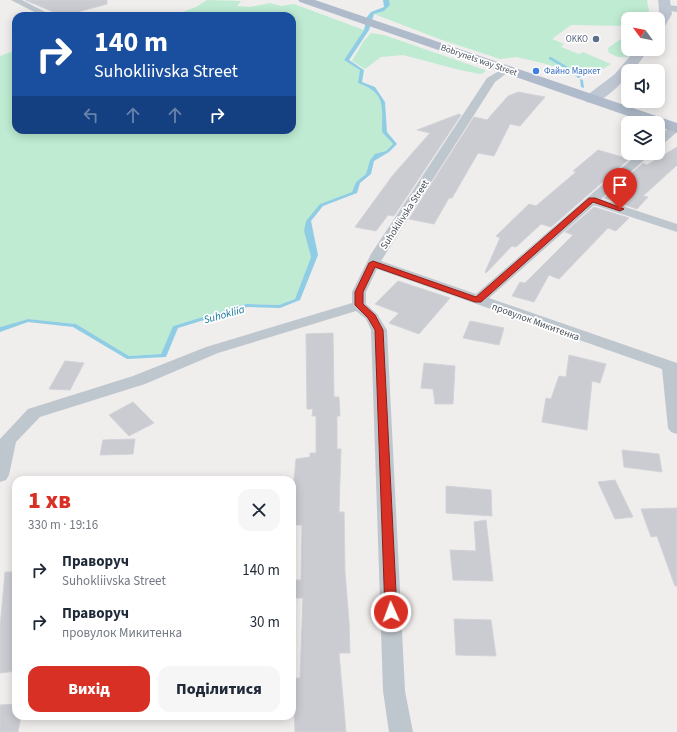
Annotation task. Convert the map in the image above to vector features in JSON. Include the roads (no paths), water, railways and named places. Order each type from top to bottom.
[{"type":"main road","name":"Bobrynets way Street","points":[[304,0],[676,128]]},
{"type":"street","points":[[15,0],[40,12]]},
{"type":"street","points":[[665,16],[669,6]]},
{"type":"street","points":[[591,99],[610,87],[633,64],[638,56]]},
{"type":"street","name":"Suhokliivska Street","points":[[359,305],[359,292],[373,263],[492,80],[506,70]]},
{"type":"street","points":[[665,137],[676,128]]},
{"type":"street","points":[[478,300],[638,160]]},
{"type":"street","points":[[592,200],[677,228]]},
{"type":"street","name":"провулок Микитенка","points":[[373,263],[674,369]]},
{"type":"street","points":[[0,475],[8,440],[34,413],[139,380],[212,350],[359,305],[372,317],[379,330],[394,691],[401,732]]},
{"type":"street","points":[[674,369],[677,428]]},
{"type":"water","name":"Suhokliia","points":[[383,0],[389,0],[390,5],[384,11],[374,14],[369,30],[349,60],[364,70],[362,82],[375,87],[385,102],[387,132],[397,144],[389,152],[374,161],[371,174],[360,183],[357,193],[323,206],[311,221],[318,255],[300,300],[280,308],[247,307],[178,328],[166,357],[127,359],[73,327],[28,322],[0,332],[0,327],[28,319],[76,324],[129,356],[161,354],[173,326],[246,304],[279,305],[295,299],[311,257],[304,231],[306,221],[320,204],[352,192],[356,182],[366,174],[370,160],[375,154],[386,151],[393,144],[382,132],[382,108],[378,96],[374,91],[358,83],[360,70],[344,60],[364,30],[367,17],[371,12],[384,7]]},
{"type":"waterway","points":[[550,58],[579,77]]},
{"type":"waterway","points":[[581,80],[583,87]]},
{"type":"place","name":"OKKO","points":[[596,39]]},
{"type":"place","name":"Файно Маркет","points":[[536,71]]}]
